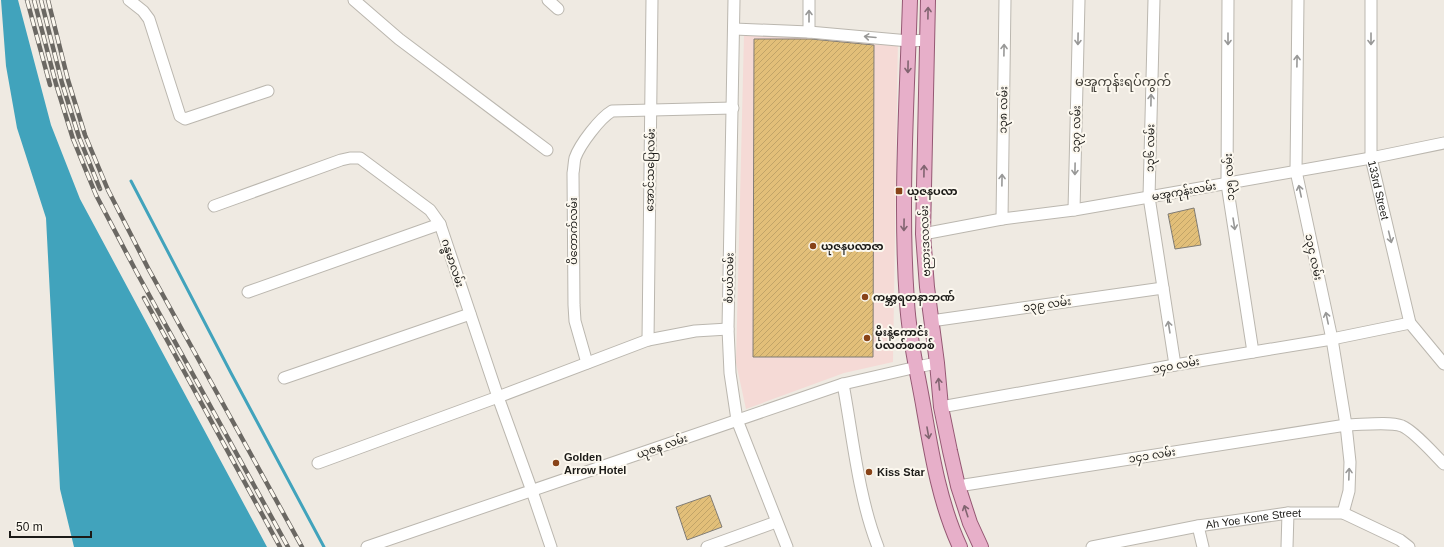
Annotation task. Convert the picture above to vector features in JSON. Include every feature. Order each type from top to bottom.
[{"type":"main road","name":"ဗညားဒလလမ်း","points":[[910,0],[904,234],[907,304],[911,342],[938,480],[952,528],[960,547]]},
{"type":"main road","name":"ဗညားဒလလမ်း","points":[[928,0],[923,234],[927,287],[941,407],[958,486],[970,523],[981,547]]},
{"type":"street","points":[[129,0],[147,15],[180,116],[185,119],[268,91]]},
{"type":"street","points":[[354,0],[399,39],[547,150]]},
{"type":"street","points":[[548,0],[558,9]]},
{"type":"street","name":"အောင်သပြေလမ်း","points":[[648,340],[652,0]]},
{"type":"street","name":"စံပယ်လမ်း","points":[[734,0],[728,329],[730,373],[737,420],[787,547]]},
{"type":"street","points":[[809,0],[809,32]]},
{"type":"street","name":"၁၃၈ လမ်း","points":[[1002,219],[1005,0]]},
{"type":"street","name":"၁၃၇ လမ်း","points":[[1074,210],[1079,0]]},
{"type":"street","name":"၁၃၆ လမ်း","points":[[1154,0],[1149,197],[1175,365]]},
{"type":"street","name":"၁၃၅ လမ်း","points":[[1228,0],[1227,184],[1254,352]]},
{"type":"street","name":"၁၃၄ လမ်း","points":[[1298,0],[1296,171],[1332,339],[1346,425],[1350,462],[1349,491],[1344,512]]},
{"type":"street","name":"133rd Street","points":[[1371,0],[1371,158],[1410,323],[1444,364]]},
{"type":"street","points":[[734,29],[809,32],[909,40],[928,40]]},
{"type":"street","points":[[650,110],[733,108]]},
{"type":"street","name":"ပိတောက်လမ်း","points":[[587,363],[575,321],[573,173],[575,158],[590,132],[606,114],[612,111],[650,110]]},
{"type":"street","name":"မအူကုန်းလမ်း","points":[[923,234],[1002,219],[1074,210],[1227,184],[1444,144]]},
{"type":"street","name":"ဂန္ဓမာလမ်း","points":[[214,206],[341,160],[360,158],[430,210],[440,224],[498,398],[551,547]]},
{"type":"street","points":[[248,292],[440,224]]},
{"type":"street","name":"၁၃၉ လမ်း","points":[[931,321],[1163,288]]},
{"type":"street","points":[[284,378],[470,314]]},
{"type":"street","name":"၁၄၀ လမ်း","points":[[941,407],[1175,365],[1332,339],[1410,323]]},
{"type":"street","points":[[318,463],[498,398],[648,340],[695,331],[728,329]]},
{"type":"street","name":"ယုဇန လမ်း","points":[[368,547],[843,384],[937,363]]},
{"type":"street","points":[[843,384],[862,494],[878,547]]},
{"type":"street","name":"၁၄၁ လမ်း","points":[[958,486],[1346,425],[1389,424],[1403,426],[1414,434],[1444,464]]},
{"type":"street","name":"Ah Yoe Kone Street","points":[[1092,547],[1122,544],[1198,526],[1288,513],[1344,512],[1401,545]]},
{"type":"street","points":[[1287,547],[1288,513]]},
{"type":"street","points":[[707,547],[776,522]]},
{"type":"street","points":[[1198,526],[1203,547]]},
{"type":"shaded area","name":"ယုဇနပလာဇာ","points":[[744,35],[898,35],[893,362],[844,373],[746,409],[736,363]]},
{"type":"water","points":[[1,0],[18,0],[51,125],[80,199],[267,547],[74,547],[60,489],[46,218],[17,128],[6,66]]},
{"type":"building","name":"ယုဇနပလာဇာ","points":[[754,39],[811,39],[874,45],[873,357],[753,357]]},
{"type":"building","points":[[1194,208],[1201,245],[1175,249],[1168,214]]},
{"type":"building","points":[[710,495],[722,527],[687,540],[676,507]]},
{"type":"waterway","points":[[131,181],[324,547]]},
{"type":"railway","points":[[27,0],[50,85]]},
{"type":"railway","points":[[34,0],[56,84],[73,139],[96,195],[137,273],[288,547]]},
{"type":"railway","points":[[41,0],[62,83],[79,137],[100,189]]},
{"type":"railway","points":[[48,0],[68,80],[85,135],[108,190],[148,268],[302,547]]},
{"type":"railway","points":[[144,298],[280,547]]},
{"type":"place","name":"ယုဇနပလာ","points":[[899,191]]},
{"type":"place","name":"ယုဇနပလာဇာ","points":[[813,246]]},
{"type":"place","name":"ကမ္ဘာ့ရတနာဘဏ်","points":[[865,297]]},
{"type":"place","name":"မိုးနဲ့ကောင်း ပလတ်စတစ်","points":[[867,338]]},
{"type":"place","name":"Golden Arrow Hotel","points":[[556,463]]},
{"type":"place","name":"Kiss Star","points":[[869,472]]},
{"type":"district","name":"မအူကုန်းရပ်ကွက်","points":[[1123,81]]}]
